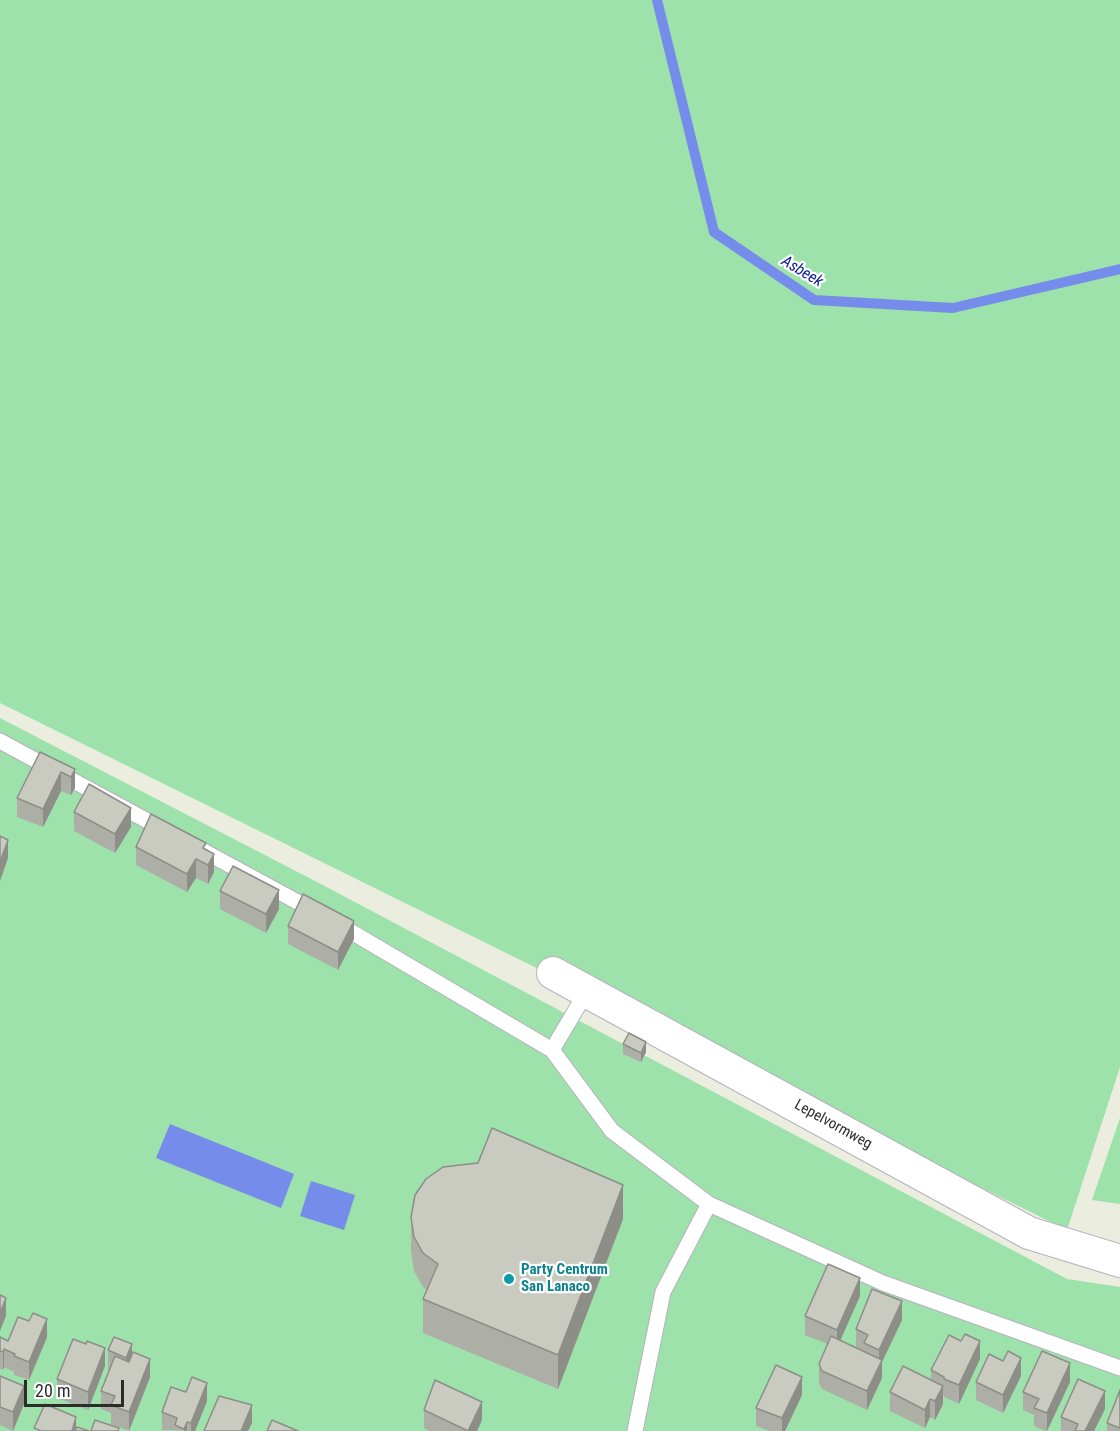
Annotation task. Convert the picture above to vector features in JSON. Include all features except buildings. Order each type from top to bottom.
[{"type":"street","name":"Lepelvormweg","points":[[553,973],[1029,1233],[1120,1261]]},
{"type":"lane","points":[[0,741],[362,937],[552,1050],[612,1131],[709,1204],[883,1283],[1120,1368]]},
{"type":"lane","points":[[552,1050],[587,991]]},
{"type":"lane","points":[[635,1431],[663,1292],[709,1204]]},
{"type":"green space","points":[[0,0],[1120,0],[1120,1067],[1067,1230],[0,703]]},
{"type":"green space","points":[[0,718],[317,882],[1067,1279],[1120,1287],[1120,1431],[0,1431]]},
{"type":"green space","points":[[1120,1118],[1120,1204],[1092,1200]]},
{"type":"water","points":[[170,1124],[294,1174],[281,1208],[156,1158]]},
{"type":"water","points":[[311,1181],[355,1195],[344,1230],[300,1216]]},
{"type":"waterway","name":"Asbeek","points":[[657,0],[714,232],[814,300],[953,308],[1120,269]]},
{"type":"place","name":"Party Centrum San Lanaco","points":[[509,1279]]}]
